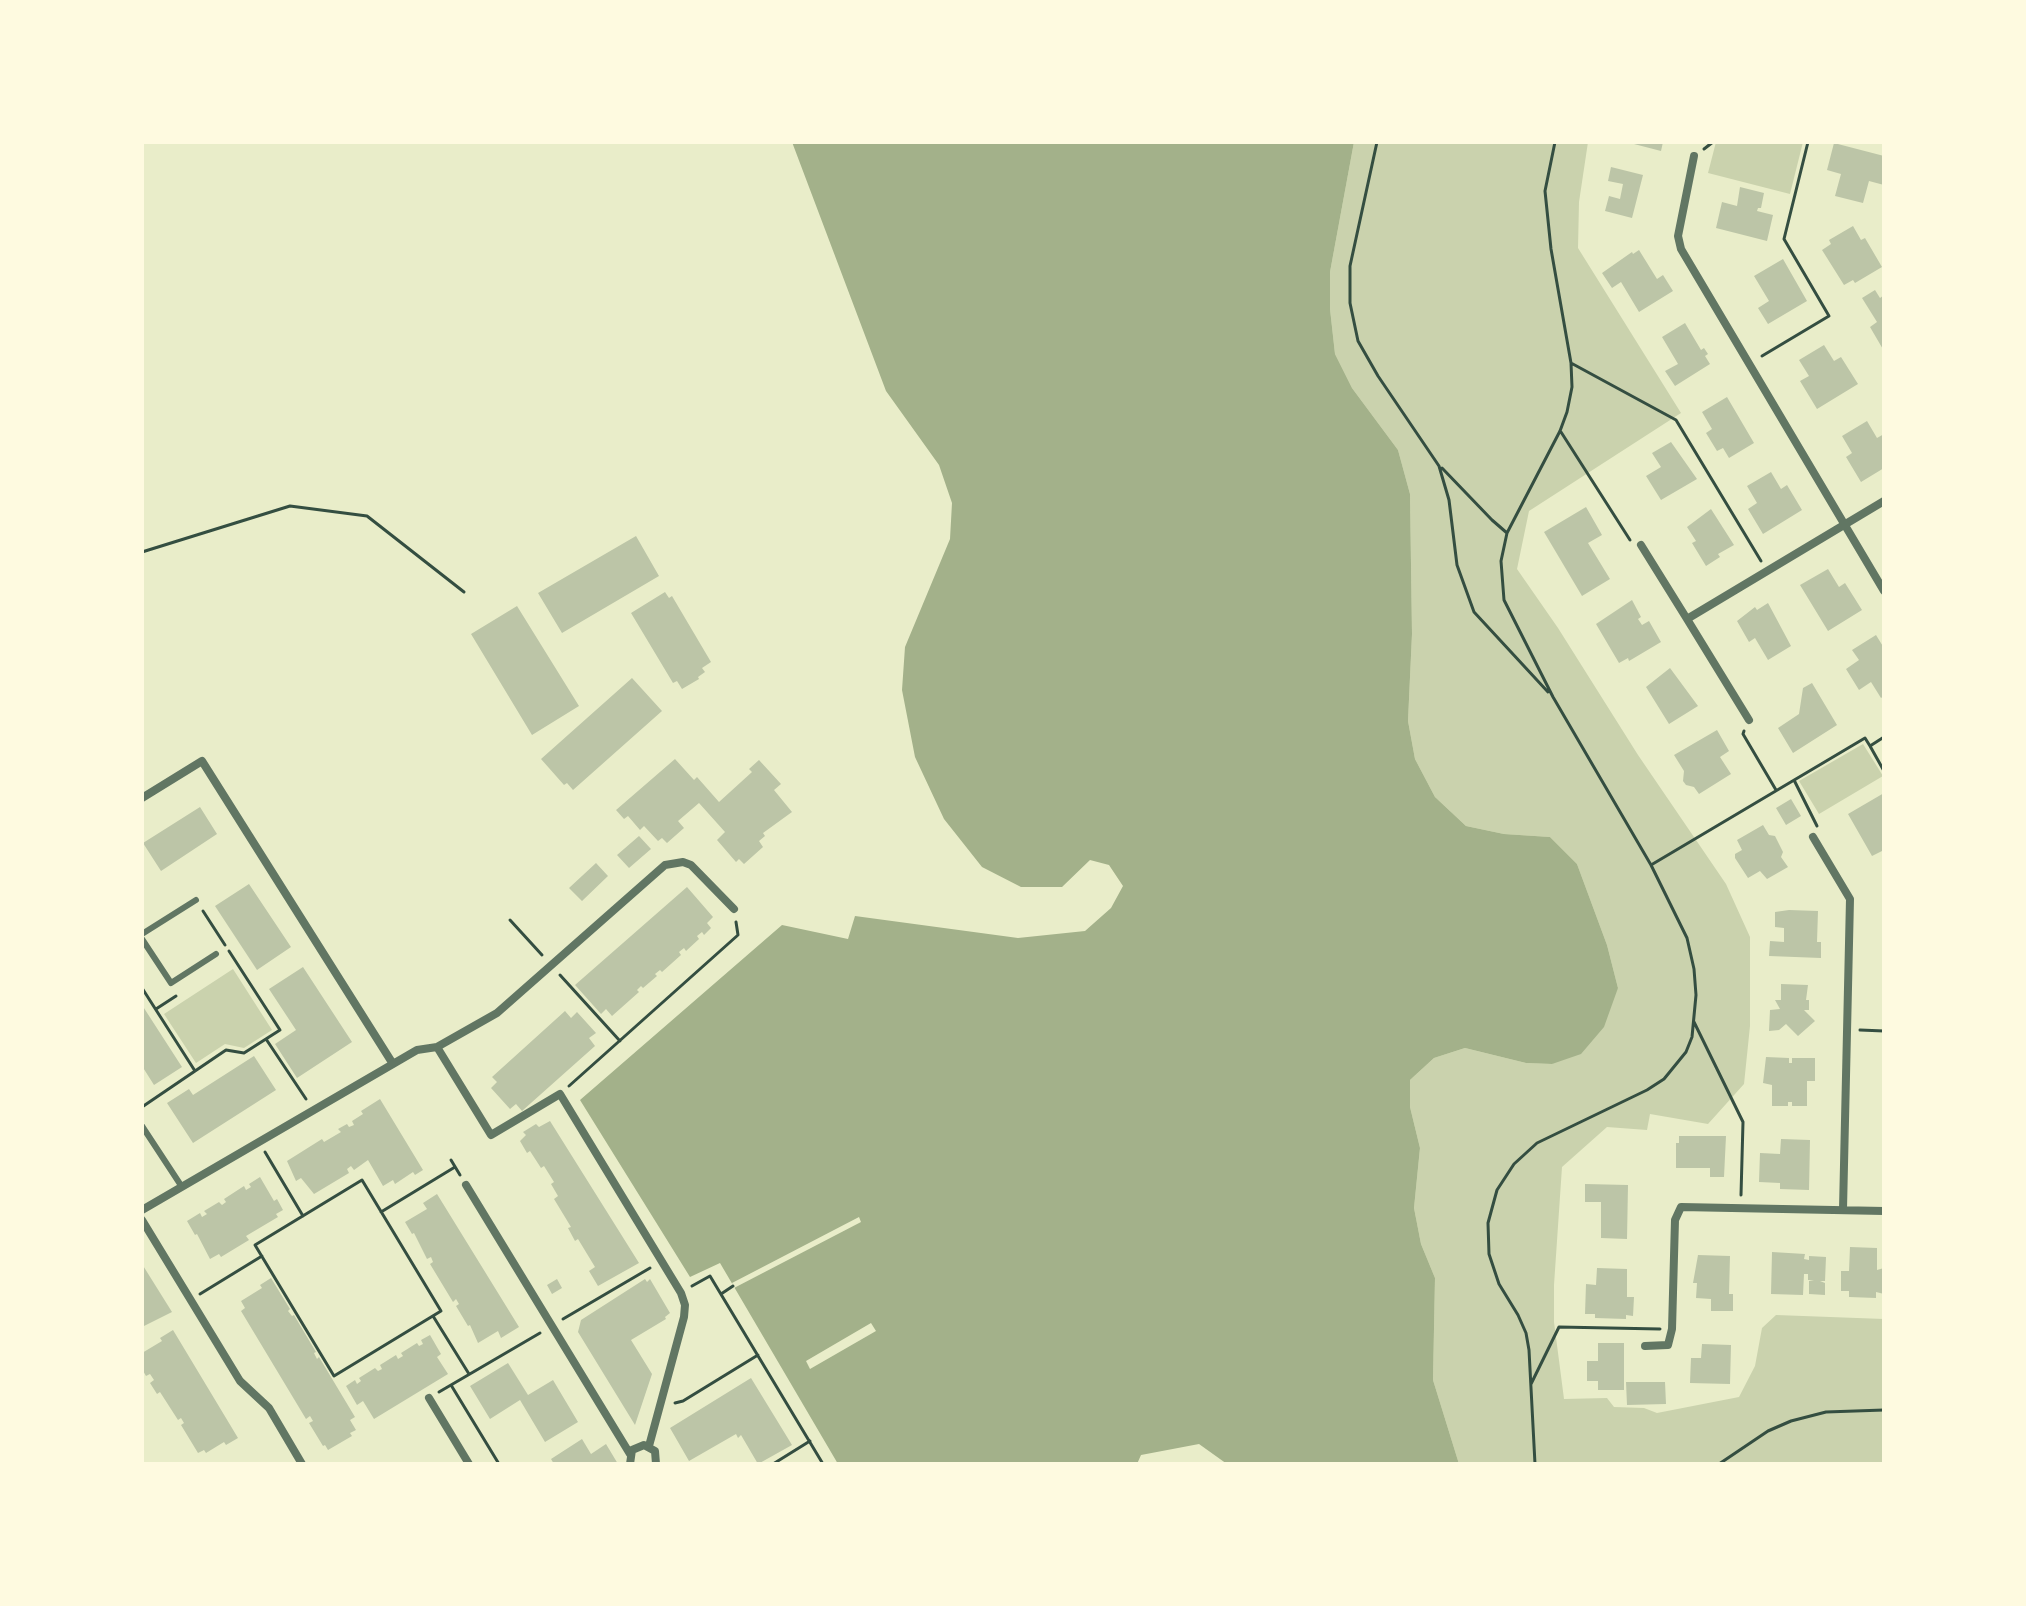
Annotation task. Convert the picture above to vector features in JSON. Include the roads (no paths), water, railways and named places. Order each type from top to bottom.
[{"type":"street","points":[[1694,156],[1679,243],[1884,591]]},
{"type":"street","points":[[1687,619],[1884,501]]},
{"type":"street","points":[[1641,545],[1749,720]]},
{"type":"street","points":[[142,798],[202,761],[393,1064]]},
{"type":"street","points":[[1813,837],[1850,899],[1843,1209]]},
{"type":"street","points":[[142,1210],[417,1050],[437,1047],[497,1013],[665,865],[683,862],[698,870],[734,909]]},
{"type":"street","points":[[437,1047],[491,1135],[560,1094],[681,1293],[685,1305],[684,1317],[649,1446]]},
{"type":"street","points":[[466,1185],[630,1454],[630,1464]]},
{"type":"street","points":[[1645,1346],[1668,1345],[1672,1329],[1677,1212],[1681,1207],[1884,1211]]},
{"type":"street","points":[[142,1220],[240,1381],[269,1408],[302,1464]]},
{"type":"street","points":[[429,1398],[469,1464]]},
{"type":"street","points":[[630,1454],[640,1446],[649,1446],[655,1451],[656,1461],[665,1464]]},
{"type":"lane","points":[[196,900],[142,937],[171,983],[216,954]]},
{"type":"lane","points":[[142,1126],[182,1187]]}]
